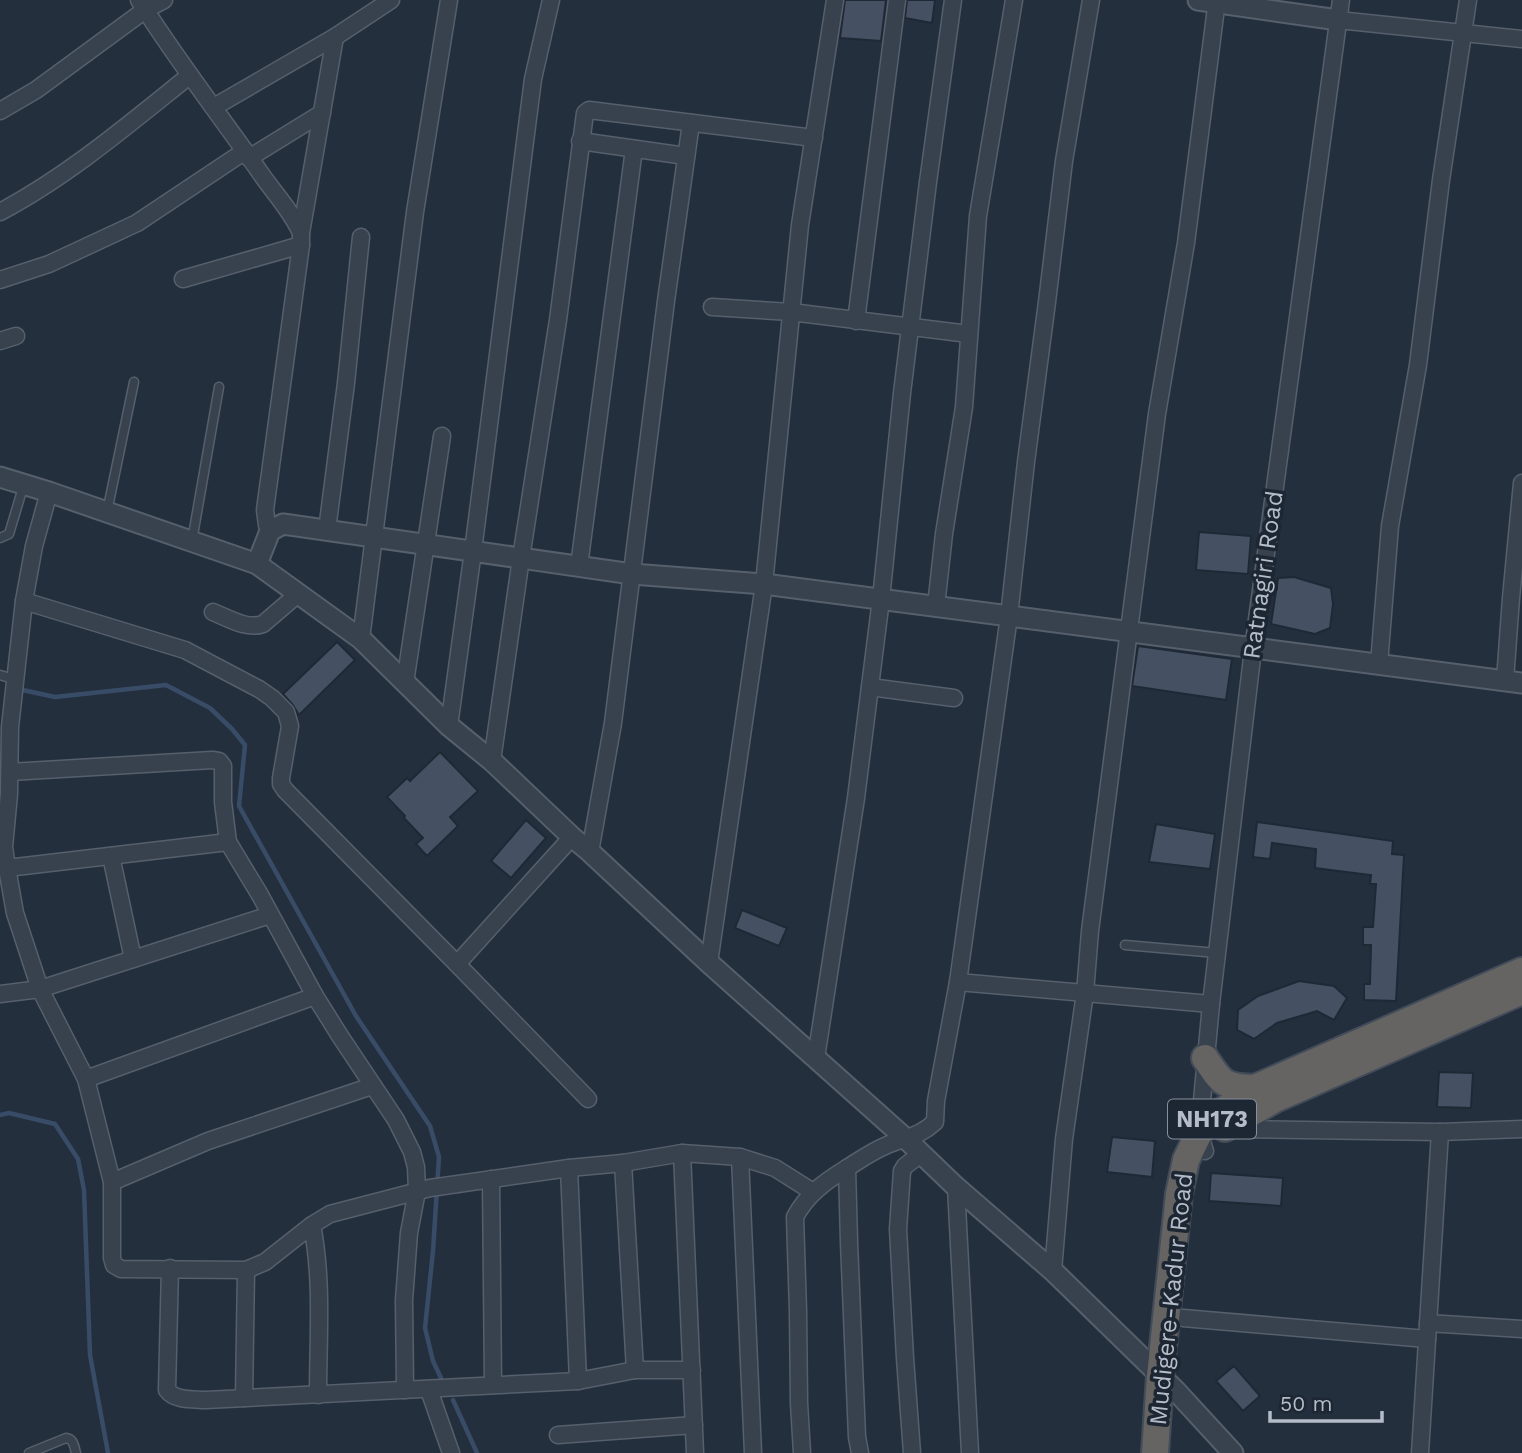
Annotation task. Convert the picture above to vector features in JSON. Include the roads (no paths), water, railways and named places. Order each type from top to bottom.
[{"type":"highway","name":"Mudigere-Kadur Road","points":[[1155,1453],[1183,1318],[1187,1249],[1198,1174],[1214,1117],[1255,1088],[1522,971]]},
{"type":"highway","name":"NH173","points":[[1209,1137],[1275,1099],[1522,991]]},
{"type":"highway","points":[[1205,1058],[1216,1076],[1226,1084],[1255,1088]]},
{"type":"highway","name":"Mudigere-Kadur Road","points":[[1173,1453],[1168,1384],[1181,1174],[1189,1152],[1209,1137]]},
{"type":"street","points":[[0,111],[36,90],[142,5],[164,0]]},
{"type":"street","points":[[214,107],[335,37],[391,0]]},
{"type":"street","points":[[361,639],[415,212],[449,0]]},
{"type":"street","points":[[449,726],[533,79],[551,0]]},
{"type":"street","points":[[709,963],[764,584],[800,225],[835,0]]},
{"type":"street","points":[[856,321],[897,0]]},
{"type":"street","points":[[816,1058],[856,798],[881,599],[910,328],[953,0]]},
{"type":"street","points":[[936,606],[944,534],[964,407],[978,216],[1014,0]]},
{"type":"street","points":[[802,1453],[795,1217],[813,1192],[831,1177],[865,1156],[905,1138],[921,1134],[935,1122],[936,1101],[958,982],[1009,616],[1064,161],[1091,0]]},
{"type":"street","points":[[1379,664],[1390,526],[1418,365],[1441,180],[1468,0]]},
{"type":"street","points":[[1053,1271],[1064,1139],[1085,993],[1090,931],[1157,414],[1186,243],[1210,1],[1339,10],[1522,40]]},
{"type":"street","points":[[142,5],[275,195],[295,219],[301,239]]},
{"type":"street","name":"Ratnagiri Road","points":[[1209,1137],[1205,1058],[1211,1004],[1254,649],[1339,10]]},
{"type":"street","points":[[270,531],[265,510],[301,239],[335,37]]},
{"type":"street","points":[[0,212],[72,166],[190,76]]},
{"type":"street","points":[[492,761],[558,320],[585,113],[589,110],[814,138]]},
{"type":"street","points":[[0,280],[50,264],[137,223],[247,154],[322,113]]},
{"type":"street","points":[[590,852],[613,723],[691,123]]},
{"type":"street","points":[[580,141],[686,156]]},
{"type":"street","points":[[579,566],[634,149]]},
{"type":"street","points":[[327,530],[360,237]]},
{"type":"street","points":[[183,279],[301,239]]},
{"type":"street","points":[[712,307],[791,312],[969,334]]},
{"type":"street","points":[[0,341],[16,335]]},
{"type":"street","points":[[405,683],[442,436]]},
{"type":"street","points":[[0,477],[257,564],[361,639],[449,726],[492,761],[709,963],[1053,1271],[1168,1384],[1233,1453]]},
{"type":"street","points":[[257,564],[270,531],[283,524],[632,574],[764,584],[1513,682],[1522,483]]},
{"type":"street","points":[[49,492],[34,546],[24,601],[15,690],[5,727],[10,772],[2,847],[7,914],[40,989],[86,1079],[112,1182],[114,1265],[121,1269],[246,1270],[265,1262],[330,1214],[447,1185],[682,1153],[740,1157],[775,1168],[813,1192]]},
{"type":"street","points":[[213,612],[250,626],[257,626],[263,624],[298,594]]},
{"type":"street","points":[[24,601],[185,650],[259,689],[281,705],[289,718],[290,726],[281,778],[285,790],[588,1100]]},
{"type":"street","points":[[870,687],[954,698]]},
{"type":"street","points":[[10,772],[212,760],[219,761],[223,766],[223,802],[228,842],[315,996],[396,1120],[424,1190],[409,1233],[404,1300],[405,1390]]},
{"type":"street","points":[[457,964],[572,837]]},
{"type":"street","points":[[5,877],[111,856],[228,842]]},
{"type":"street","points":[[111,856],[134,959]]},
{"type":"street","points":[[0,995],[40,989],[270,915]]},
{"type":"street","points":[[958,982],[1211,1004]]},
{"type":"street","points":[[86,1079],[315,996]]},
{"type":"street","points":[[112,1182],[208,1141],[372,1086]]},
{"type":"street","points":[[1209,1137],[1522,1129]]},
{"type":"street","points":[[1420,1453],[1440,1132]]},
{"type":"street","points":[[682,1153],[695,1453]]},
{"type":"street","points":[[912,1453],[898,1229],[902,1171],[921,1154]]},
{"type":"street","points":[[740,1157],[753,1453]]},
{"type":"street","points":[[623,1163],[635,1370]]},
{"type":"street","points":[[569,1168],[578,1381]]},
{"type":"street","points":[[847,1168],[856,1437],[860,1453]]},
{"type":"street","points":[[491,1180],[493,1385]]},
{"type":"street","points":[[957,1187],[970,1453]]},
{"type":"street","points":[[312,1225],[319,1278],[318,1395]]},
{"type":"street","points":[[170,1268],[167,1390],[175,1397],[206,1400],[429,1390],[578,1381],[635,1370],[692,1370]]},
{"type":"street","points":[[244,1398],[246,1270]]},
{"type":"street","points":[[1183,1318],[1427,1331],[1522,1329]]},
{"type":"street","points":[[429,1390],[451,1453]]},
{"type":"street","points":[[558,1436],[694,1424]]},
{"type":"lane","points":[[107,512],[134,382]]},
{"type":"lane","points":[[192,541],[219,387]]},
{"type":"lane","points":[[0,538],[9,534],[24,484]]},
{"type":"lane","points":[[0,675],[15,690]]},
{"type":"lane","points":[[1125,945],[1217,953]]},
{"type":"lane","points":[[29,1453],[66,1438],[73,1442],[76,1453]]},
{"type":"waterway","points":[[18,689],[55,697],[166,685],[210,708],[245,745],[239,806],[356,1016],[430,1126],[439,1157],[425,1328],[433,1361],[441,1378]]},
{"type":"waterway","points":[[0,1115],[9,1113],[55,1124],[78,1159],[84,1190],[90,1355],[108,1453]]},
{"type":"waterway","points":[[453,1400],[477,1453]]}]
